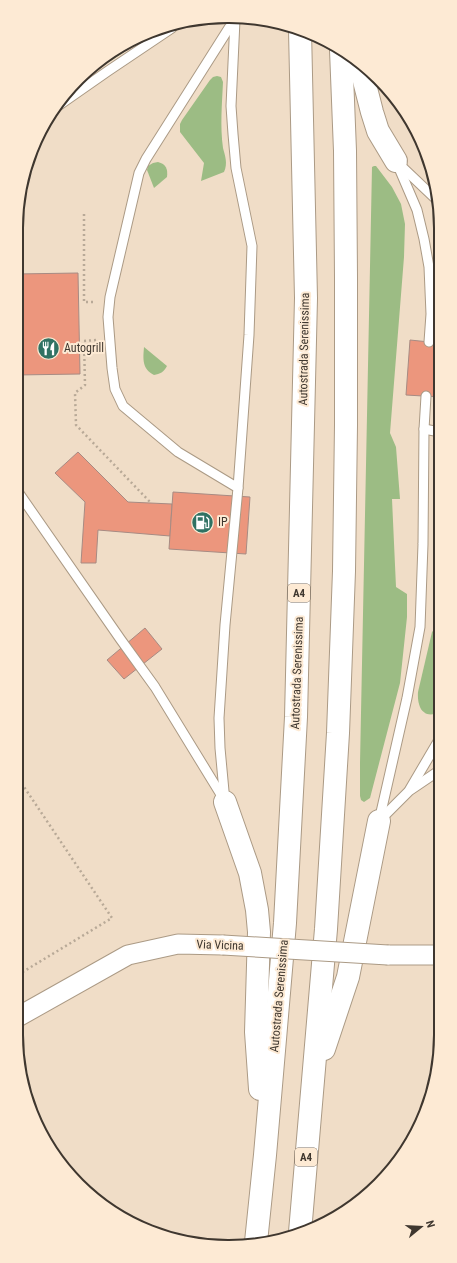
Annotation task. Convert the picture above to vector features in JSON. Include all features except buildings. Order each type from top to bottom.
[{"type":"highway","name":"Autostrada Serenissima","points":[[256,1238],[285,923],[296,717],[306,298],[300,36]]},
{"type":"highway","name":"A4","points":[[300,1227],[326,921],[338,725],[344,571],[346,277],[345,152],[341,57]]},
{"type":"highway","points":[[362,72],[378,131],[396,161]]},
{"type":"highway","points":[[225,802],[250,873],[257,910],[259,932],[256,1032],[265,1155]]},
{"type":"highway","points":[[313,1082],[348,977],[379,821]]},
{"type":"street","name":"Via Vicina","points":[[23,1014],[128,955],[178,944],[223,945],[388,955],[434,955]]},
{"type":"lane","points":[[232,23],[146,159],[139,173],[110,297],[108,317],[115,390],[123,406],[178,452],[238,488]]},
{"type":"lane","points":[[225,802],[220,748],[220,718],[225,625],[238,488],[249,335],[252,246],[236,168],[233,134],[231,106],[234,23]]},
{"type":"lane","points":[[69,99],[164,33]]},
{"type":"lane","points":[[396,161],[431,195]]},
{"type":"lane","points":[[396,161],[417,210],[430,267],[430,342]]},
{"type":"lane","points":[[379,821],[407,698],[420,627],[426,396]]},
{"type":"lane","points":[[424,429],[434,431]]},
{"type":"lane","points":[[23,499],[120,640],[155,687],[225,802]]},
{"type":"lane","points":[[409,792],[434,748]]},
{"type":"lane","points":[[379,821],[409,792],[434,774]]},
{"type":"path","points":[[84,214],[84,302],[96,302],[96,309]]},
{"type":"path","points":[[96,332],[96,340],[84,341],[84,385],[75,393],[76,425],[152,503]]},
{"type":"path","points":[[23,786],[112,918],[23,972]]},
{"type":"green space","points":[[217,76],[221,77],[223,82],[222,132],[226,166],[224,172],[201,181],[204,163],[180,132],[180,124],[210,80]]},
{"type":"green space","points":[[158,162],[166,167],[167,177],[154,188],[147,170],[148,166]]},
{"type":"green space","points":[[376,166],[392,187],[401,204],[405,224],[404,257],[390,433],[396,447],[400,499],[392,499],[396,587],[407,594],[407,617],[400,683],[370,798],[364,802],[361,800],[360,796],[360,763],[372,167]]},
{"type":"green space","points":[[144,347],[167,366],[165,370],[154,375],[147,370],[144,363]]},
{"type":"green space","points":[[434,630],[434,714],[429,714],[422,711],[420,707],[418,692],[432,632]]},
{"type":"place","name":"Autogrill","points":[[48,348]]},
{"type":"place","name":"IP","points":[[202,522]]}]
